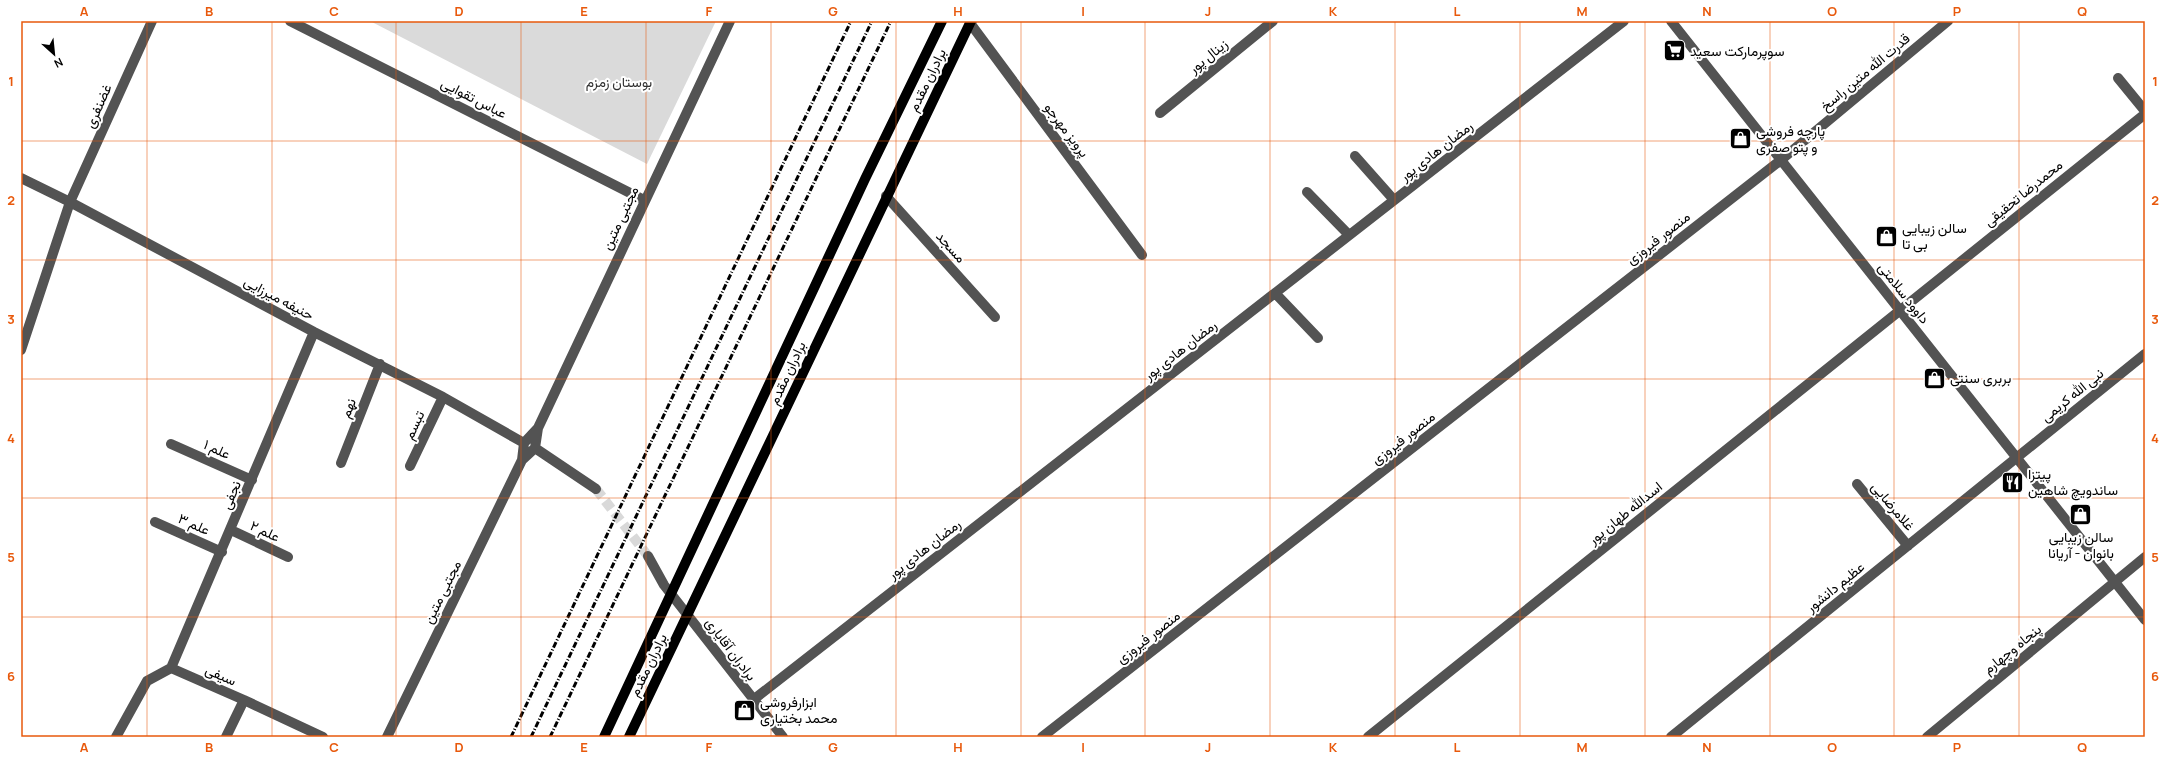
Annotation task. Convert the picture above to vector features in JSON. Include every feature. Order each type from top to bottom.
[{"type":"main road","name":"برادران مقدم","points":[[604,737],[861,186],[942,21]]},
{"type":"main road","name":"برادران مقدم","points":[[629,737],[886,196],[971,22]]},
{"type":"street","name":"غضنفری","points":[[21,350],[70,202],[152,21]]},
{"type":"street","name":"عباس تقوایی","points":[[290,21],[644,200]]},
{"type":"street","name":"مجتبی متین","points":[[538,428],[644,200],[730,21]]},
{"type":"street","name":"زینال پور","points":[[1160,113],[1273,21]]},
{"type":"street","name":"رمضان هادی پور","points":[[753,700],[1624,21]]},
{"type":"street","name":"داوود سلامتی","points":[[1671,21],[2145,620]]},
{"type":"street","name":"قدرت الله متین راسخ","points":[[1781,160],[1948,21]]},
{"type":"street","name":"پرویز مهرجو","points":[[971,22],[1142,255]]},
{"type":"street","points":[[2118,78],[2145,112]]},
{"type":"street","name":"محمدرضا تحقیقی","points":[[1900,310],[2145,112]]},
{"type":"street","points":[[1355,156],[1394,200]]},
{"type":"street","name":"منصور فیروزی","points":[[1042,737],[1781,160]]},
{"type":"street","name":"حنیفه میرزایی","points":[[21,178],[70,202],[314,332],[443,396],[524,443]]},
{"type":"street","points":[[1307,192],[1349,235]]},
{"type":"street","name":"مسجد","points":[[886,196],[995,317]]},
{"type":"street","points":[[1276,293],[1318,338]]},
{"type":"street","name":"اسدالله طهان پور","points":[[1368,737],[1900,310]]},
{"type":"street","name":"نجفی","points":[[171,668],[222,552],[314,332]]},
{"type":"street","name":"نبی الله کریمی","points":[[2017,458],[2145,354]]},
{"type":"street","name":"نهم","points":[[341,463],[380,364]]},
{"type":"street","name":"تبسم","points":[[410,466],[443,396]]},
{"type":"street","points":[[522,460],[524,443],[538,428]]},
{"type":"street","points":[[522,460],[535,448],[538,428]]},
{"type":"street","name":"علم ۱","points":[[171,444],[252,480]]},
{"type":"street","points":[[535,448],[596,489]]},
{"type":"street","name":"عظیم دانشور","points":[[1671,737],[2017,458]]},
{"type":"street","name":"مجتبی متین","points":[[387,737],[522,460]]},
{"type":"street","name":"غلامرضایی","points":[[1857,484],[1908,546]]},
{"type":"street","name":"علم ۳","points":[[155,522],[222,552]]},
{"type":"street","name":"علم ۲","points":[[231,530],[288,557]]},
{"type":"street","name":"برادران آقایاری","points":[[648,556],[671,594],[783,737]]},
{"type":"street","name":"پنجاه وچهارم","points":[[1927,737],[2145,557]]},
{"type":"street","points":[[116,737],[147,681],[171,668]]},
{"type":"street","name":"سیفی","points":[[171,668],[244,700],[226,737]]},
{"type":"street","points":[[244,700],[323,737]]},
{"type":"green space","name":"بوستان زمزم","points":[[370,21],[716,21],[647,164]]},
{"type":"tunnel","points":[[596,489],[648,556]]},
{"type":"railway","points":[[511,737],[851,21]]},
{"type":"railway","points":[[531,737],[872,21]]},
{"type":"railway","points":[[550,737],[891,21]]},
{"type":"place","name":"سوپرمارکت سعید","points":[[1674,51]]},
{"type":"place","name":"پارچه فروشی و پتو صفری","points":[[1740,139]]},
{"type":"place","name":"سالن زیبایی بی تا","points":[[1887,236]]},
{"type":"place","name":"بربری سنتی","points":[[1934,378]]},
{"type":"place","name":"پیتزا ساندویچ شاهین","points":[[2013,482]]},
{"type":"place","name":"سالن زیبایی بانوان - آریانا","points":[[2081,515]]},
{"type":"place","name":"ابزارفروشی محمد بختیاری","points":[[744,710]]}]
